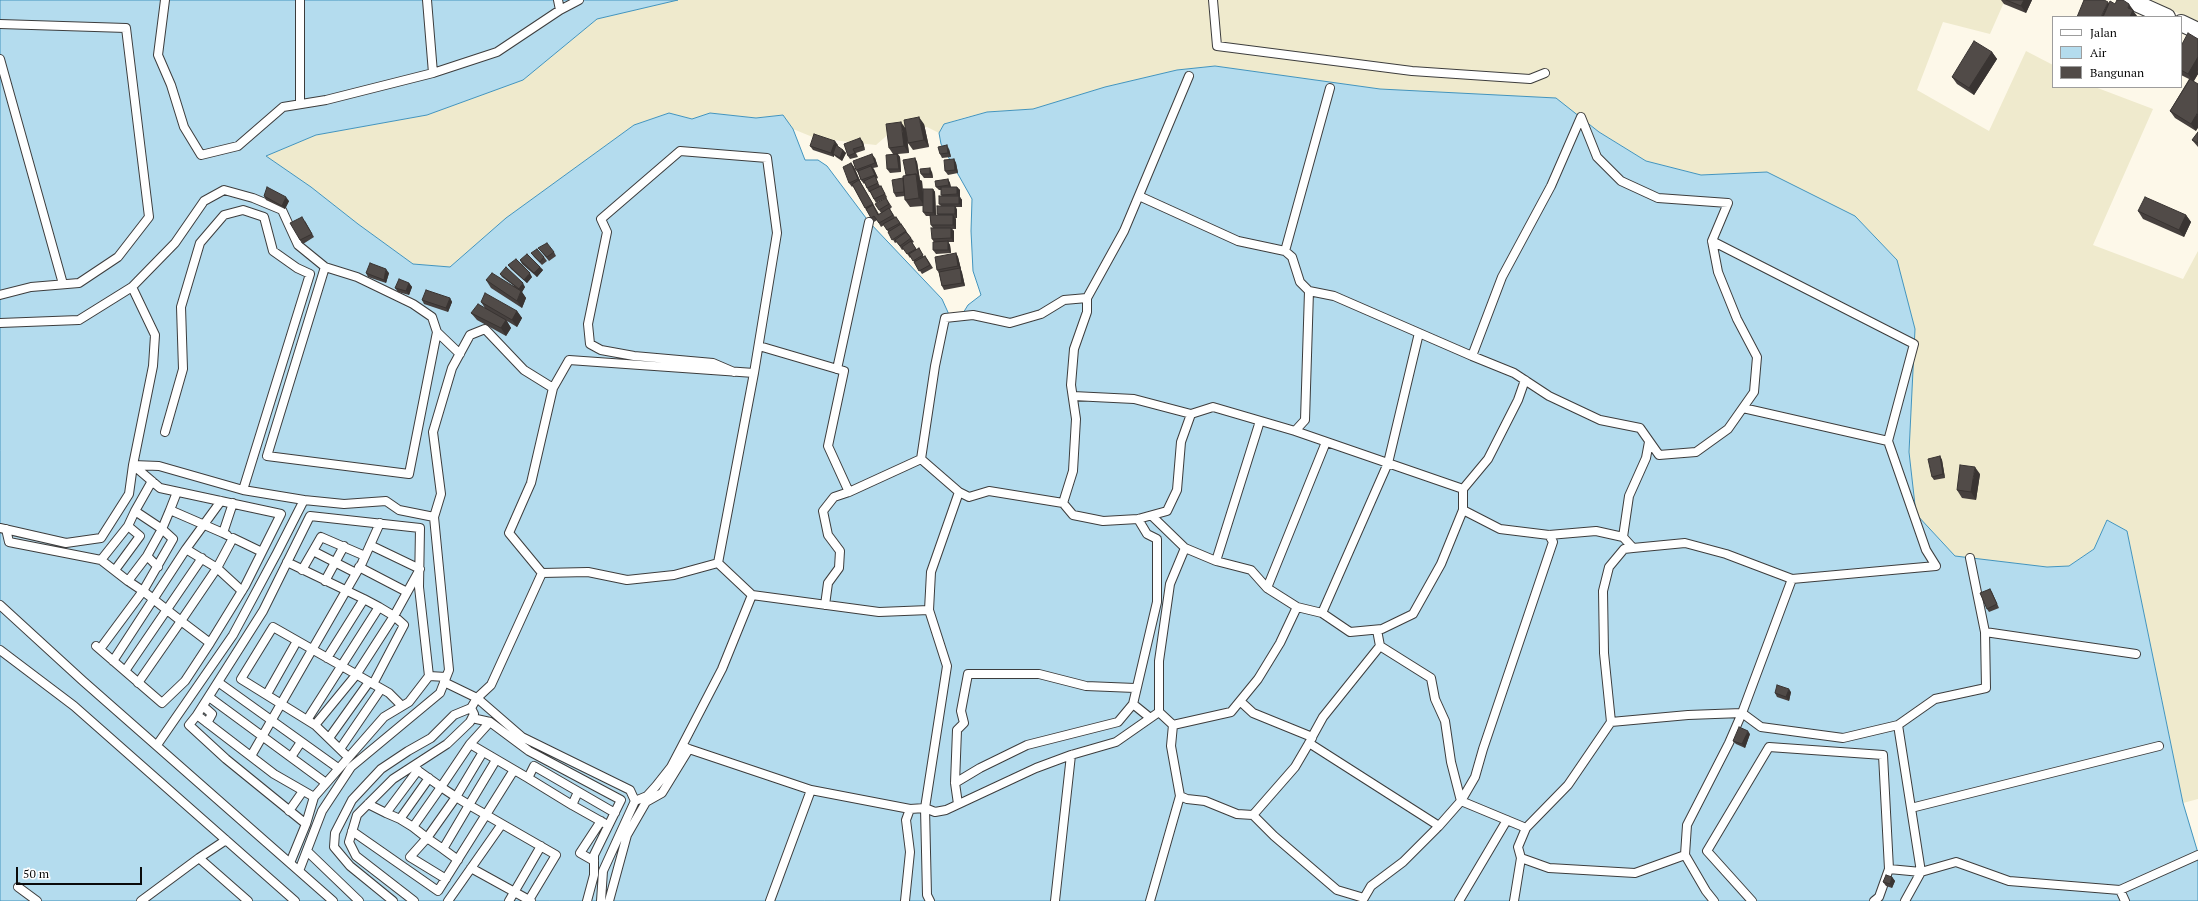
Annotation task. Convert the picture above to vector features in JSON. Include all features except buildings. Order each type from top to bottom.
[{"type":"street","points":[[2129,0],[2165,16]]},
{"type":"street","points":[[2182,24],[2198,31]]},
{"type":"lane","points":[[165,0],[158,55],[171,85],[184,127],[201,155],[238,146],[283,107],[326,100],[433,73],[497,52],[560,10],[579,0]]},
{"type":"lane","points":[[300,0],[300,104]]},
{"type":"lane","points":[[427,0],[433,73]]},
{"type":"lane","points":[[558,0],[560,10]]},
{"type":"lane","points":[[1213,0],[1217,46],[1412,71],[1530,79],[1545,73]]},
{"type":"lane","points":[[0,24],[126,28],[149,217],[118,258],[79,283],[30,287],[0,295]]},
{"type":"lane","points":[[0,59],[63,284]]},
{"type":"lane","points":[[1064,503],[1073,471],[1076,419],[1071,385],[1074,349],[1087,312],[1087,298],[1124,230],[1189,76]]},
{"type":"lane","points":[[1285,251],[1330,88]]},
{"type":"lane","points":[[1139,196],[1238,241],[1285,251],[1292,257],[1300,282],[1309,291],[1334,296],[1472,356],[1514,373],[1550,396],[1600,420],[1640,428],[1659,455],[1696,452],[1728,429],[1754,392],[1757,357],[1737,319],[1718,272],[1712,241],[1728,203],[1658,198],[1621,181],[1597,157],[1581,117],[1551,186],[1502,277],[1472,356]]},
{"type":"lane","points":[[718,563],[759,346],[777,233],[767,158],[680,151],[601,219],[607,232],[588,324],[590,344],[601,350],[634,356],[713,363],[734,372]]},
{"type":"lane","points":[[0,323],[79,320],[132,287],[175,243],[204,201],[224,190],[254,198],[282,210],[298,245],[325,267],[357,277],[413,304],[432,317],[437,332],[460,354]]},
{"type":"lane","points":[[165,432],[183,369],[181,307],[200,243],[224,215],[243,210],[264,217],[273,251],[297,268],[310,274],[243,490]]},
{"type":"lane","points":[[837,369],[869,222]]},
{"type":"lane","points":[[1514,901],[1521,858],[1518,847],[1526,828],[1568,785],[1611,722],[1604,653],[1603,591],[1609,567],[1624,549],[1686,543],[1726,554],[1792,579],[1936,566],[1926,550],[1888,441],[1914,344],[1712,241]]},
{"type":"lane","points":[[325,267],[267,456],[409,474],[437,332]]},
{"type":"lane","points":[[3,528],[66,543],[101,538],[129,494],[133,465],[153,366],[155,335],[132,287]]},
{"type":"lane","points":[[1295,431],[1305,420],[1309,291]]},
{"type":"lane","points":[[921,459],[935,366],[945,318],[973,315],[1010,323],[1041,314],[1064,300],[1087,298]]},
{"type":"lane","points":[[299,871],[308,852],[322,811],[351,767],[440,693],[449,670],[434,517],[441,494],[434,432],[452,368],[470,335],[485,329],[524,370],[553,388]]},
{"type":"lane","points":[[1322,613],[1388,463],[1419,333]]},
{"type":"lane","points":[[759,346],[844,371],[828,446],[849,492]]},
{"type":"lane","points":[[542,573],[509,533],[531,483],[553,388],[569,360],[754,373]]},
{"type":"lane","points":[[1152,516],[1185,548],[1216,561],[1251,570],[1267,588],[1297,607],[1322,613],[1350,632],[1377,630],[1413,614],[1441,564],[1463,510],[1463,489],[1488,459],[1518,400],[1525,380]]},
{"type":"lane","points":[[1073,396],[1134,399],[1191,414],[1213,407],[1295,431],[1463,489]]},
{"type":"lane","points":[[1743,408],[1888,441]]},
{"type":"lane","points":[[921,459],[959,492],[969,496],[989,492],[1064,503],[1073,515],[1102,521],[1138,519],[1167,511],[1177,490],[1181,442],[1191,414]]},
{"type":"lane","points":[[1216,561],[1260,421]]},
{"type":"lane","points":[[1267,588],[1326,442]]},
{"type":"lane","points":[[1623,537],[1629,496],[1646,458],[1649,442]]},
{"type":"lane","points":[[825,605],[828,582],[839,568],[840,551],[828,535],[823,510],[834,497],[849,492],[921,459]]},
{"type":"lane","points":[[133,465],[160,488],[281,514],[242,591],[210,643],[185,681],[162,704],[98,648],[143,591],[173,539],[162,529],[135,511]]},
{"type":"lane","points":[[133,465],[159,466],[243,490],[304,500],[344,504],[386,501],[399,510],[434,517]]},
{"type":"lane","points":[[101,560],[128,526],[152,481]]},
{"type":"lane","points":[[128,581],[147,556],[162,529],[178,492]]},
{"type":"lane","points":[[930,901],[927,895],[925,808],[947,666],[929,610],[931,572],[959,492]]},
{"type":"lane","points":[[157,745],[233,635],[278,553],[304,500]]},
{"type":"lane","points":[[113,661],[186,549],[221,501]]},
{"type":"lane","points":[[223,533],[233,503]]},
{"type":"lane","points":[[170,510],[262,552]]},
{"type":"lane","points":[[1463,510],[1500,529],[1549,535],[1596,531],[1623,537],[1633,548]]},
{"type":"lane","points":[[290,863],[306,824],[314,797],[384,717],[409,702],[429,676],[419,587],[420,528],[380,522],[310,516],[263,610],[209,697],[189,725],[288,811],[306,824]]},
{"type":"lane","points":[[955,783],[980,768],[1027,745],[1118,722],[1133,704],[1135,688],[1157,602],[1157,539],[1146,534],[1138,519]]},
{"type":"lane","points":[[251,756],[346,592],[365,556],[380,522]]},
{"type":"lane","points":[[115,570],[140,536],[128,526]]},
{"type":"lane","points":[[3,528],[9,542],[101,560],[210,643]]},
{"type":"lane","points":[[1180,796],[1187,799],[1205,801],[1237,814],[1253,815],[1274,836],[1337,890],[1363,899],[1371,886],[1403,862],[1439,826],[1460,801],[1475,777],[1483,749],[1553,542],[1549,535]]},
{"type":"lane","points":[[302,570],[321,537],[365,556]]},
{"type":"lane","points":[[138,682],[217,568],[233,538]]},
{"type":"lane","points":[[370,545],[420,569]]},
{"type":"lane","points":[[325,581],[344,546]]},
{"type":"lane","points":[[1173,725],[1159,712],[1159,661],[1170,584],[1185,548]]},
{"type":"lane","points":[[186,549],[217,568],[242,591]]},
{"type":"lane","points":[[313,551],[335,563],[358,570],[407,592]]},
{"type":"lane","points":[[147,556],[158,567]]},
{"type":"lane","points":[[125,672],[202,558]]},
{"type":"lane","points":[[1611,722],[1688,715],[1742,713],[1761,727],[1843,738],[1898,725],[1935,699],[1986,688],[1985,632],[1970,558]]},
{"type":"lane","points":[[287,562],[379,607],[394,616],[404,625],[371,683],[328,738]]},
{"type":"lane","points":[[542,573],[588,572],[627,580],[674,575],[718,563]]},
{"type":"lane","points":[[718,563],[752,595],[879,612],[929,610]]},
{"type":"lane","points":[[315,725],[356,675],[394,616],[420,569]]},
{"type":"lane","points":[[393,901],[346,861],[334,846],[335,833],[352,800],[381,769],[431,738],[454,716],[471,708],[477,698],[491,685],[542,573]]},
{"type":"lane","points":[[1714,901],[1706,891],[1685,855],[1687,825],[1729,743],[1742,713],[1792,579]]},
{"type":"lane","points":[[609,901],[627,835],[646,802],[662,793],[722,669],[752,595]]},
{"type":"lane","points":[[327,658],[364,599]]},
{"type":"lane","points":[[0,605],[333,901]]},
{"type":"lane","points":[[307,720],[379,607]]},
{"type":"lane","points":[[1173,725],[1231,712],[1258,679],[1280,643],[1297,607]]},
{"type":"lane","points":[[348,757],[315,725],[283,703],[241,679],[273,628],[389,693],[402,706]]},
{"type":"lane","points":[[1377,630],[1380,646],[1431,678],[1435,699],[1445,721],[1451,762],[1460,801]]},
{"type":"lane","points":[[1985,632],[2136,654]]},
{"type":"lane","points":[[267,694],[297,641]]},
{"type":"lane","points":[[1253,815],[1295,766],[1324,717],[1380,646]]},
{"type":"lane","points":[[0,650],[74,706],[295,901]]},
{"type":"lane","points":[[958,804],[955,783],[957,730],[964,723],[961,711],[968,674],[1039,674],[1086,686],[1135,688]]},
{"type":"lane","points":[[429,676],[445,679],[477,698],[522,737],[630,790],[635,801]]},
{"type":"lane","points":[[218,682],[338,768]]},
{"type":"lane","points":[[340,749],[381,689]]},
{"type":"lane","points":[[209,697],[326,783]]},
{"type":"lane","points":[[1240,701],[1253,713],[1311,740],[1439,826]]},
{"type":"lane","points":[[1133,704],[1149,717]]},
{"type":"lane","points":[[203,706],[212,714],[207,723]]},
{"type":"lane","points":[[414,901],[356,856],[348,842],[356,815],[393,779],[415,768],[447,744],[472,718],[474,714],[471,708]]},
{"type":"lane","points":[[685,748],[811,790],[910,809],[925,808],[934,812],[958,804],[1036,768],[1071,755],[1116,742],[1149,717],[1159,712]]},
{"type":"lane","points":[[197,715],[274,774],[314,797]]},
{"type":"lane","points":[[472,718],[490,722],[529,751],[621,800],[594,855],[594,875],[587,901]]},
{"type":"lane","points":[[413,827],[470,744],[490,722]]},
{"type":"lane","points":[[1150,901],[1180,796],[1171,746],[1173,725]]},
{"type":"lane","points":[[1898,725],[1921,872],[1905,901]]},
{"type":"lane","points":[[291,757],[301,742]]},
{"type":"lane","points":[[470,744],[609,826]]},
{"type":"lane","points":[[1911,808],[2158,746]]},
{"type":"lane","points":[[1752,901],[1707,851],[1769,747],[1883,755],[1889,869],[1879,897],[1874,901]]},
{"type":"lane","points":[[601,901],[603,870],[635,801],[647,796],[685,748]]},
{"type":"lane","points":[[446,878],[410,857],[427,838],[456,797],[483,752]]},
{"type":"lane","points":[[1055,901],[1071,755]]},
{"type":"lane","points":[[443,849],[496,760]]},
{"type":"lane","points":[[528,778],[534,766],[615,812]]},
{"type":"lane","points":[[415,768],[456,797],[556,855],[530,900],[471,868]]},
{"type":"lane","points":[[386,812],[415,768]]},
{"type":"lane","points":[[352,831],[438,891],[514,770]]},
{"type":"lane","points":[[400,819],[429,778]]},
{"type":"lane","points":[[770,901],[811,790]]},
{"type":"lane","points":[[288,811],[303,791]]},
{"type":"lane","points":[[572,805],[578,792]]},
{"type":"lane","points":[[1460,801],[1526,828]]},
{"type":"lane","points":[[368,804],[400,819],[413,827],[458,860]]},
{"type":"lane","points":[[905,901],[910,852],[906,820],[910,809]]},
{"type":"lane","points":[[1459,901],[1507,820]]},
{"type":"lane","points":[[594,861],[580,853],[600,821]]},
{"type":"lane","points":[[448,901],[502,824]]},
{"type":"lane","points":[[141,901],[226,840]]},
{"type":"lane","points":[[509,901],[541,846]]},
{"type":"lane","points":[[308,852],[359,901]]},
{"type":"lane","points":[[1521,858],[1549,868],[1635,873],[1685,855]]},
{"type":"lane","points":[[1889,869],[1921,872],[1956,862],[2009,881],[2120,890],[2198,855]]},
{"type":"lane","points":[[199,858],[248,901]]},
{"type":"lane","points":[[18,887],[37,901]]},
{"type":"lane","points":[[2120,890],[2125,901]]},
{"type":"shaded area","points":[[678,0],[2005,0],[1990,34],[1943,22],[1917,90],[1989,131],[2026,51],[2052,64],[2052,88],[2098,88],[2153,109],[2093,245],[2183,279],[2198,251],[2198,799],[2183,803],[2127,531],[2107,520],[2094,549],[2069,566],[2047,567],[1955,556],[1916,514],[1909,452],[1915,329],[1897,260],[1855,216],[1767,172],[1701,175],[1646,161],[1599,132],[1581,117],[1215,66],[1177,70],[1105,87],[1033,109],[987,112],[944,124],[939,133],[927,127],[891,132],[876,145],[815,138],[793,129],[782,115],[756,118],[710,113],[692,119],[669,113],[634,125],[506,218],[450,267],[413,264],[358,224],[311,187],[266,156],[316,135],[427,115],[523,80],[597,19]]},
{"type":"shaded area","points":[[2149,0],[2198,0],[2198,22]]},
{"type":"water","points":[[0,0],[678,0],[597,19],[523,80],[427,115],[316,135],[266,156],[311,187],[358,224],[413,264],[450,267],[506,218],[634,125],[669,113],[692,119],[710,113],[756,118],[783,115],[793,129],[805,160],[818,160],[827,166],[869,222],[942,299],[951,319],[960,318],[968,305],[981,295],[973,271],[971,231],[972,199],[941,144],[939,133],[944,124],[987,112],[1033,109],[1105,87],[1177,70],[1215,66],[1380,89],[1556,98],[1599,132],[1646,161],[1701,175],[1767,172],[1855,216],[1897,260],[1915,329],[1909,452],[1916,514],[1955,556],[2047,567],[2069,566],[2094,549],[2107,520],[2127,531],[2183,803],[2198,853],[2198,901],[0,901]]}]
